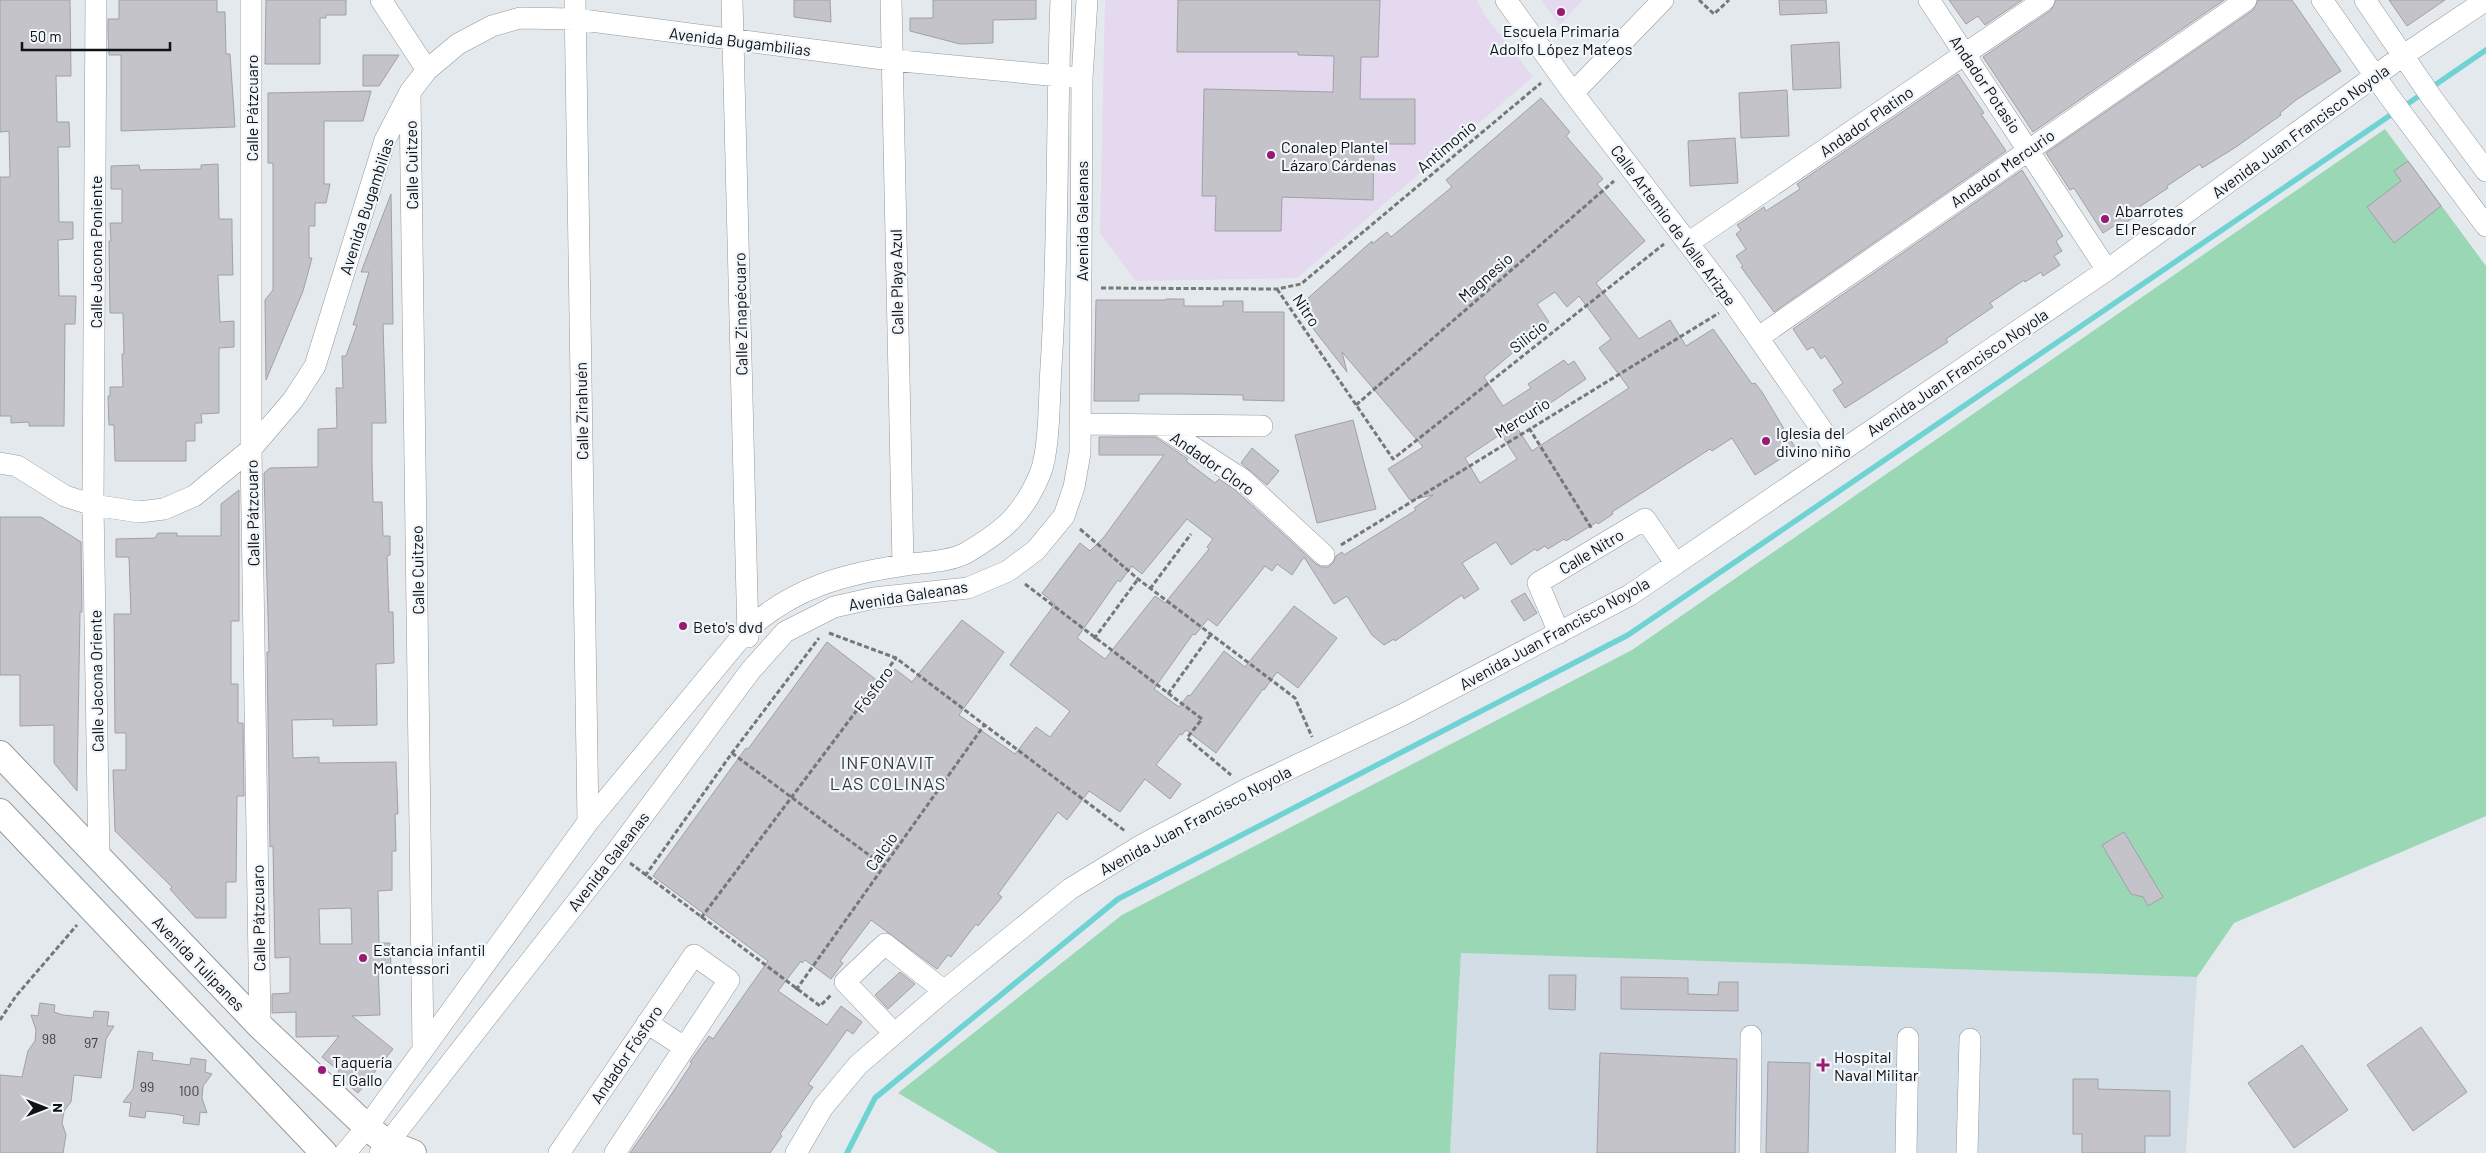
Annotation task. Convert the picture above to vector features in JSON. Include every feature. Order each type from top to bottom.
[{"type":"main road","name":"Avenida Tulipanes","points":[[0,754],[260,1026],[367,1127],[383,1148],[413,1153]]},
{"type":"main road","points":[[0,812],[324,1153]]},
{"type":"street","name":"Calle Jacona Poniente","points":[[93,505],[96,0]]},
{"type":"street","name":"Calle Pátzcuaro","points":[[251,0],[251,448],[260,1026]]},
{"type":"street","points":[[381,0],[427,70]]},
{"type":"street","name":"Calle Zinapécuaro","points":[[732,0],[750,670]]},
{"type":"street","name":"Calle Playa Azul","points":[[891,0],[903,565]]},
{"type":"street","name":"Avenida Galeanas","points":[[345,1153],[367,1127],[588,822],[748,629],[770,609],[808,589],[844,575],[959,557],[1010,524],[1030,496],[1041,471],[1047,435],[1056,288],[1060,0]]},
{"type":"street","name":"Avenida Galeanas","points":[[383,1148],[616,852],[750,670],[785,632],[834,607],[874,598],[968,588],[1008,571],[1036,550],[1064,516],[1074,487],[1080,453],[1082,78],[1087,0]]},
{"type":"street","name":"Calle Artemio de Valle Arizpe","points":[[1506,0],[1573,93],[1759,337],[1838,453]]},
{"type":"street","points":[[1573,93],[1663,0]]},
{"type":"street","name":"Andador Potasio","points":[[1930,0],[2030,149],[2107,270]]},
{"type":"street","name":"Andador Platino","points":[[1683,237],[2044,0]]},
{"type":"street","name":"Andador Mercurio","points":[[1759,337],[2246,0]]},
{"type":"street","points":[[2322,0],[2388,96],[2486,226]]},
{"type":"street","points":[[2365,0],[2415,74],[2486,171]]},
{"type":"street","name":"Avenida Juan Francisco Noyola","points":[[824,1107],[858,1065],[894,1033],[1070,889],[1142,845],[1247,789],[1320,756],[1630,595],[2107,270],[2404,56],[2486,0]]},
{"type":"street","name":"Avenida Bugambilias","points":[[0,463],[17,466],[65,496],[93,505],[140,512],[164,509],[194,496],[251,448],[293,400],[315,366],[385,140],[410,92],[427,70],[458,44],[492,26],[520,18],[575,10],[733,40],[891,60],[1082,78]]},
{"type":"street","name":"Calle Zirahuén","points":[[575,10],[588,822]]},
{"type":"street","name":"Calle Cuitzeo","points":[[410,92],[423,1048]]},
{"type":"street","points":[[2426,147],[2454,128]]},
{"type":"street","points":[[1056,288],[1081,288]]},
{"type":"street","name":"Andador Cloro","points":[[1081,424],[1159,424],[1242,479],[1324,555]]},
{"type":"street","points":[[1159,424],[1262,426]]},
{"type":"street","name":"Calle Jacona Oriente","points":[[93,505],[99,858]]},
{"type":"street","name":"Calle Nitro","points":[[1559,633],[1538,583],[1645,519],[1676,564]]},
{"type":"street","points":[[894,1033],[845,982],[885,944],[944,991]]},
{"type":"street","name":"Andador Fósforo","points":[[559,1153],[694,955],[729,980],[684,1047]]},
{"type":"street","points":[[616,1153],[684,1047],[647,1023]]},
{"type":"street","points":[[1750,1153],[1751,1036]]},
{"type":"street","points":[[1906,1153],[1908,1038]]},
{"type":"street","points":[[1968,1153],[1970,1039]]},
{"type":"street","points":[[796,1153],[824,1107]]},
{"type":"street","points":[[808,1153],[824,1107]]},
{"type":"path","points":[[1698,0],[1714,14],[1729,0]]},
{"type":"path","name":"Antimonio","points":[[1277,289],[1301,284],[1557,70]]},
{"type":"path","name":"Magnesio","points":[[1356,405],[1630,167]]},
{"type":"path","name":"Silicio","points":[[1393,459],[1683,237]]},
{"type":"path","name":"Nitro","points":[[1081,288],[1277,289],[1393,459]]},
{"type":"path","name":"Mercurio","points":[[1324,555],[1734,303]]},
{"type":"path","points":[[1529,428],[1602,545]]},
{"type":"path","points":[[1064,516],[1150,588],[1295,698],[1320,756]]},
{"type":"path","points":[[1150,588],[1191,534]]},
{"type":"path","points":[[1008,571],[1094,639],[1202,719],[1187,738],[1247,789]]},
{"type":"path","points":[[1094,639],[1138,578]]},
{"type":"path","points":[[645,876],[732,753],[824,631],[896,658]]},
{"type":"path","points":[[1168,694],[1211,634]]},
{"type":"path","name":"Fósforo","points":[[701,918],[896,658],[1142,845]]},
{"type":"path","name":"Calcio","points":[[796,990],[985,724]]},
{"type":"path","points":[[732,753],[885,867]]},
{"type":"path","points":[[616,852],[796,990],[820,1006],[845,982]]},
{"type":"path","points":[[0,1020],[16,996],[91,909]]},
{"type":"shaded area","name":"Conalep Plantel Lázaro Cárdenas","points":[[1105,0],[1477,0],[1486,17],[1533,77],[1297,278],[1136,281],[1100,233]]},
{"type":"shaded area","name":"Escuela Primaria Adolfo López Mateos","points":[[1541,0],[1582,0],[1560,25]]},
{"type":"shaded area","name":"Hospital Naval Militar","points":[[1461,953],[2197,977],[2186,1153],[1450,1153]]},
{"type":"green space","points":[[2385,129],[2486,266],[2486,816],[2234,923],[2197,977],[1461,953],[1450,1153],[999,1153],[898,1093],[1122,915],[1632,650]]},
{"type":"building","points":[[0,0],[70,0],[71,76],[56,76],[57,122],[69,122],[70,147],[58,147],[59,222],[73,222],[73,239],[58,240],[59,296],[76,296],[75,324],[65,324],[64,426],[29,426],[29,422],[11,423],[11,416],[0,416],[0,177],[10,177],[9,131],[0,132]]},
{"type":"building","points":[[119,0],[217,0],[217,12],[225,12],[226,54],[230,54],[235,127],[121,131],[121,55],[109,55],[108,34],[108,19],[119,19]]},
{"type":"building","points":[[266,0],[346,0],[346,15],[326,15],[326,18],[320,18],[320,64],[265,64]]},
{"type":"building","points":[[794,0],[830,0],[831,22],[794,17]]},
{"type":"building","points":[[933,0],[1036,0],[1036,19],[993,20],[993,43],[960,44],[910,31],[910,18],[933,18]]},
{"type":"building","points":[[1178,0],[1380,0],[1378,57],[1361,57],[1360,99],[1415,99],[1415,144],[1374,144],[1373,200],[1282,197],[1281,231],[1215,231],[1216,196],[1202,196],[1204,89],[1333,92],[1334,56],[1298,55],[1298,52],[1177,52]]},
{"type":"building","points":[[1779,0],[1826,0],[1827,13],[1780,15]]},
{"type":"building","points":[[1949,0],[2022,0],[1985,25],[1978,16],[1966,24]]},
{"type":"building","points":[[2056,0],[2224,0],[2033,132],[1983,57],[2051,10]]},
{"type":"building","points":[[2258,0],[2292,0],[2341,71],[2296,100],[2280,113],[2281,115],[2236,147],[2202,168],[2200,164],[2167,186],[2168,188],[2136,209],[2139,214],[2122,225],[2120,222],[2103,233],[2074,188],[2070,190],[2046,153],[2253,10]]},
{"type":"building","points":[[2389,0],[2445,0],[2407,26]]},
{"type":"building","points":[[1839,42],[1841,88],[1793,90],[1791,45]]},
{"type":"building","points":[[363,55],[399,55],[379,86],[363,86]]},
{"type":"building","points":[[1958,74],[1984,113],[1981,114],[2006,151],[1774,312],[1741,267],[1743,266],[1736,256],[1746,249],[1736,234],[1741,230],[1737,225],[1764,207],[1766,211],[1800,189],[1797,184]]},
{"type":"building","points":[[1787,90],[1789,136],[1741,138],[1739,93]]},
{"type":"building","points":[[371,91],[363,121],[324,121],[324,184],[330,184],[326,203],[315,203],[315,226],[309,226],[309,258],[312,258],[303,291],[266,380],[265,300],[273,290],[273,163],[268,163],[268,93]]},
{"type":"building","points":[[1541,98],[1570,132],[1566,136],[1603,179],[1597,184],[1645,241],[1596,283],[1639,339],[1670,320],[1686,346],[1713,329],[1752,384],[1755,383],[1762,392],[1796,449],[1755,475],[1732,438],[1712,451],[1710,449],[1612,512],[1613,514],[1598,524],[1597,522],[1566,541],[1564,539],[1548,549],[1545,546],[1537,551],[1535,549],[1511,565],[1496,542],[1462,563],[1479,589],[1464,599],[1462,595],[1395,641],[1394,639],[1384,645],[1372,635],[1347,596],[1334,604],[1304,557],[1292,575],[1277,564],[1272,571],[1265,566],[1217,626],[1208,619],[1195,635],[1193,634],[1154,689],[1179,707],[1188,695],[1190,696],[1224,651],[1245,667],[1294,606],[1337,638],[1298,688],[1277,672],[1216,753],[1186,730],[1182,735],[1180,734],[1156,765],[1181,784],[1170,799],[1145,779],[1120,812],[1089,791],[1067,820],[1058,812],[998,894],[1002,897],[978,926],[976,924],[951,957],[948,955],[937,969],[871,920],[840,961],[843,963],[831,979],[805,960],[802,963],[801,961],[778,991],[827,1025],[841,1006],[862,1022],[853,1034],[847,1030],[808,1084],[813,1087],[780,1134],[782,1136],[770,1153],[630,1153],[673,1092],[692,1063],[690,1062],[709,1036],[713,1039],[768,961],[653,876],[746,748],[748,749],[827,642],[883,685],[895,669],[912,682],[962,620],[1004,652],[959,715],[1015,754],[1036,727],[1050,737],[1070,711],[1010,665],[1055,604],[1042,593],[1080,543],[1090,551],[1104,537],[1164,455],[1099,455],[1099,437],[1155,437],[1188,459],[1186,461],[1215,483],[1219,479],[1234,489],[1316,564],[1322,567],[1328,567],[1333,563],[1336,556],[1342,552],[1344,555],[1416,510],[1414,508],[1433,495],[1410,500],[1388,469],[1423,447],[1342,352],[1347,372],[1297,308],[1372,241],[1372,244],[1387,232],[1391,237],[1452,187],[1446,180]],"holes":[[[1555,292],[1567,307],[1579,296],[1611,339],[1599,348],[1629,388],[1532,451],[1516,426],[1586,379],[1574,361],[1568,365],[1564,360],[1528,384],[1531,388],[1503,406],[1484,377],[1549,322],[1537,304]],[[1501,434],[1517,459],[1480,483],[1465,458]],[[1187,519],[1213,539],[1207,547],[1209,549],[1165,603],[1155,596],[1105,659],[1077,638],[1118,580],[1120,582],[1132,566],[1142,574]]]},
{"type":"building","points":[[1735,138],[1738,183],[1690,186],[1688,141]]},
{"type":"building","points":[[2408,161],[2441,206],[2394,243],[2367,207],[2401,181],[2394,171]]},
{"type":"building","points":[[218,164],[219,219],[232,219],[233,275],[218,275],[220,322],[234,321],[234,347],[219,348],[219,413],[201,414],[202,423],[195,423],[195,441],[186,441],[186,461],[115,461],[114,425],[109,425],[108,396],[110,396],[110,387],[123,387],[123,313],[110,313],[109,241],[111,241],[110,223],[122,223],[122,189],[111,189],[111,166],[139,165],[140,170],[201,169],[201,165]]},
{"type":"building","points":[[2022,170],[2063,236],[2056,241],[2062,251],[2054,256],[2060,265],[2043,276],[2041,272],[2025,282],[2024,280],[1990,303],[1993,307],[1946,339],[1948,342],[1845,408],[1833,390],[1843,383],[1825,356],[1821,359],[1813,347],[1807,350],[1793,329]]},
{"type":"building","points":[[391,194],[393,324],[383,324],[386,423],[372,423],[372,465],[373,502],[382,502],[383,536],[390,536],[390,555],[387,556],[389,612],[393,612],[394,663],[376,664],[377,725],[333,726],[333,719],[292,720],[293,758],[319,757],[319,763],[396,762],[398,814],[395,814],[396,851],[392,851],[392,890],[378,891],[379,943],[390,943],[391,967],[378,967],[380,1015],[352,1016],[393,1049],[358,1093],[336,1075],[339,1071],[322,1057],[339,1036],[296,1037],[296,1012],[272,1013],[272,994],[290,993],[290,957],[275,958],[273,846],[270,847],[267,652],[269,652],[264,473],[270,468],[318,467],[318,429],[337,428],[336,388],[343,388],[342,356],[346,356],[357,325],[353,325],[369,272],[361,272]],"holes":[[[351,908],[352,944],[320,944],[319,909]]]},
{"type":"building","points":[[1184,299],[1184,306],[1223,306],[1223,301],[1243,301],[1243,312],[1284,312],[1284,401],[1243,400],[1243,395],[1139,394],[1139,401],[1094,401],[1096,300]]},
{"type":"building","points":[[1353,420],[1376,509],[1317,523],[1295,435]]},
{"type":"building","points":[[1252,448],[1279,471],[1267,485],[1241,463]]},
{"type":"building","points":[[239,490],[239,621],[231,621],[231,684],[238,684],[238,723],[243,723],[244,796],[237,796],[236,882],[226,882],[226,918],[196,918],[170,889],[172,887],[115,831],[113,770],[126,770],[126,733],[115,733],[114,614],[131,614],[129,557],[116,557],[116,539],[155,538],[158,533],[177,533],[177,536],[221,536],[221,504]]},
{"type":"building","points":[[0,517],[41,517],[81,542],[82,612],[80,612],[77,791],[54,763],[54,725],[20,726],[20,675],[0,675]]},
{"type":"building","points":[[1525,593],[1537,613],[1524,621],[1511,601]]},
{"type":"building","points":[[2124,832],[2163,897],[2148,906],[2143,897],[2131,894],[2102,845]]},
{"type":"building","points":[[900,972],[915,984],[888,1009],[875,995]]},
{"type":"building","points":[[1549,975],[1576,975],[1575,1010],[1549,1009]]},
{"type":"building","points":[[1621,977],[1688,978],[1688,994],[1718,995],[1719,982],[1738,982],[1738,1011],[1621,1009]]},
{"type":"building","points":[[40,1003],[55,1005],[54,1012],[63,1015],[93,1018],[94,1011],[109,1012],[107,1026],[114,1026],[106,1039],[101,1078],[74,1075],[71,1102],[64,1111],[62,1123],[66,1135],[63,1153],[0,1153],[0,1075],[22,1077],[28,1051],[35,1041],[36,1030],[31,1015],[38,1016]]},
{"type":"building","points":[[2421,1027],[2467,1092],[2413,1131],[2367,1065]]},
{"type":"building","points":[[2302,1045],[2348,1110],[2294,1148],[2248,1083]]},
{"type":"building","points":[[138,1051],[153,1053],[152,1060],[190,1065],[191,1058],[206,1060],[205,1072],[212,1074],[203,1086],[202,1098],[207,1113],[200,1112],[199,1125],[183,1123],[184,1116],[175,1114],[146,1111],[145,1118],[129,1116],[131,1103],[123,1102],[133,1089]]},
{"type":"building","points":[[1600,1053],[1737,1059],[1735,1153],[1597,1153]]},
{"type":"building","points":[[1768,1062],[1810,1063],[1808,1153],[1766,1153]]},
{"type":"building","points":[[2073,1079],[2098,1079],[2098,1089],[2170,1091],[2170,1136],[2145,1136],[2145,1153],[2082,1153],[2082,1134],[2073,1134]]},
{"type":"waterway","points":[[2403,107],[2486,50]]},
{"type":"waterway","points":[[847,1153],[875,1098],[1118,899],[1628,635],[2395,112]]},
{"type":"place","name":"Escuela Primaria Adolfo López Mateos","points":[[1561,12]]},
{"type":"place","name":"Conalep Plantel Lázaro Cárdenas","points":[[1271,155]]},
{"type":"place","name":"Abarrotes El Pescador","points":[[2105,219]]},
{"type":"place","name":"Iglesia del divino niño","points":[[1766,441]]},
{"type":"place","name":"Beto's dvd","points":[[683,626]]},
{"type":"place","name":"Estancia infantil Montessori","points":[[363,958]]},
{"type":"place","name":"Hospital Naval Militar","points":[[1823,1065]]},
{"type":"place","name":"Taquería El Gallo","points":[[322,1070]]},
{"type":"district","name":"INFONAVIT LAS COLINAS","points":[[888,772]]}]
